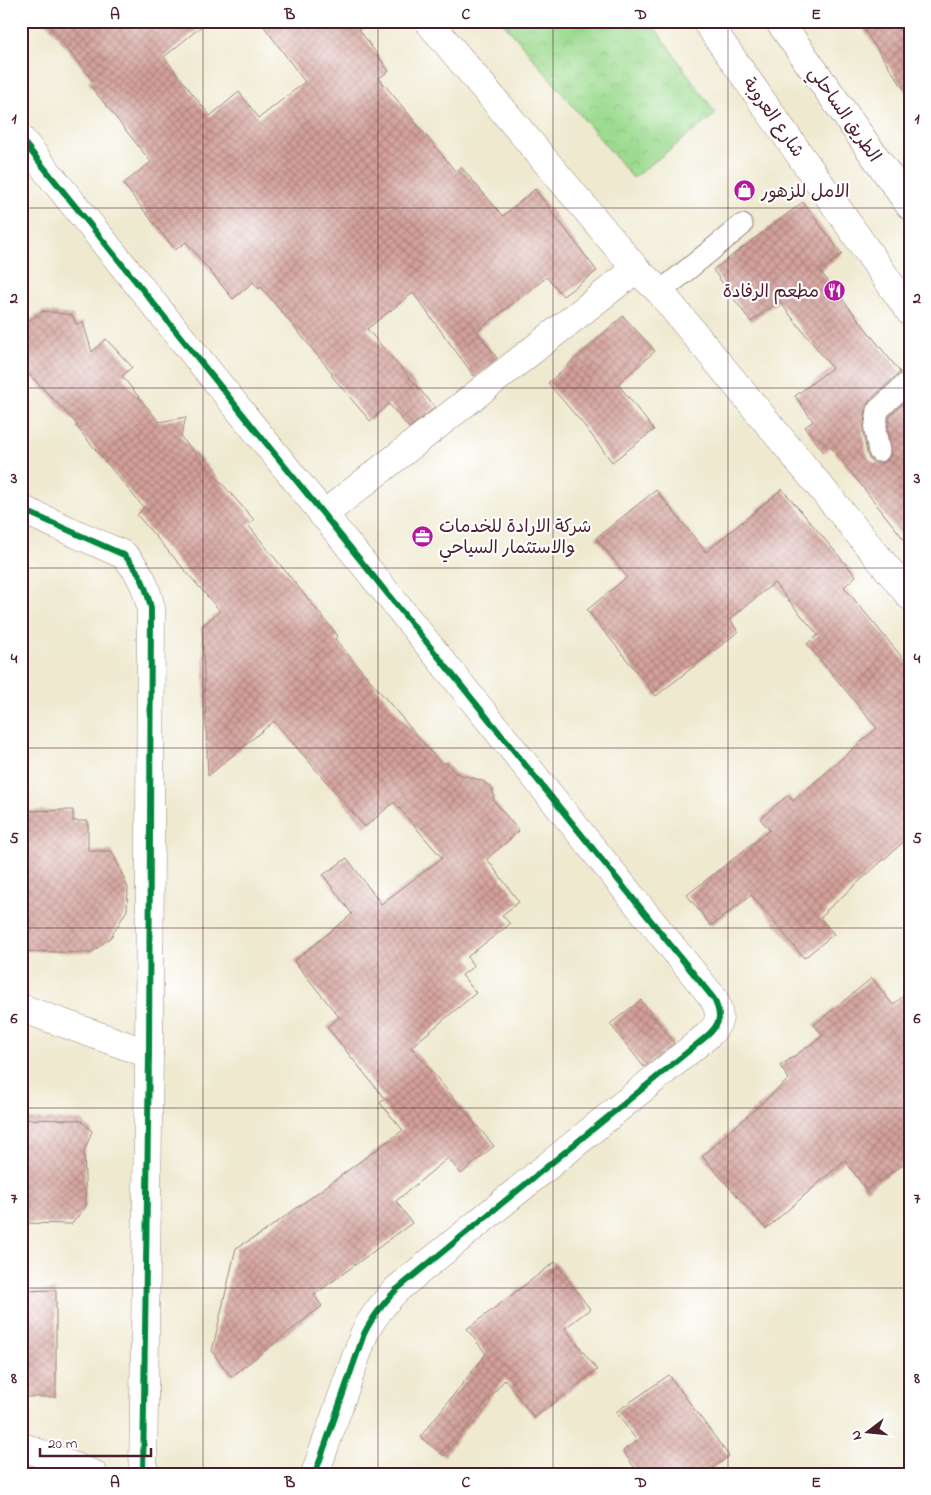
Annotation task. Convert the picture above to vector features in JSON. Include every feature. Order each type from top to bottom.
[{"type":"main road","points":[[428,21],[636,269],[660,292],[910,596]]},
{"type":"main road","name":"شارع العروبة","points":[[706,21],[910,312]]},
{"type":"main road","name":"الطريق الساحلي","points":[[779,21],[910,206]]},
{"type":"main road","points":[[21,139],[708,991],[720,1011],[720,1019],[707,1036],[396,1290],[379,1308],[364,1334],[315,1474]]},
{"type":"main road","points":[[324,515],[636,269]]},
{"type":"main road","points":[[21,509],[124,555],[136,568],[145,584],[151,608],[149,1054],[143,1474]]},
{"type":"main road","points":[[21,1008],[149,1054]]},
{"type":"main road","points":[[21,1446],[93,1474]]},
{"type":"lane","points":[[660,292],[742,225]]},
{"type":"lane","points":[[879,452],[875,430],[878,410],[910,380]]},
{"type":"green space","points":[[502,21],[650,21],[716,114],[633,178]]},
{"type":"building","points":[[45,21],[208,21],[164,57],[210,116],[239,92],[259,118],[305,82],[260,21],[353,21],[389,71],[379,78],[456,172],[461,167],[503,216],[535,189],[597,271],[563,296],[547,277],[477,331],[497,358],[474,376],[413,293],[367,329],[435,407],[409,428],[389,404],[370,421],[261,287],[259,289],[253,282],[233,299],[186,242],[175,250],[123,184],[151,162],[89,84],[93,81]]},
{"type":"building","points":[[858,21],[910,21],[910,98]]},
{"type":"building","points":[[803,202],[842,254],[820,271],[900,372],[869,401],[866,408],[863,432],[867,454],[874,463],[887,461],[891,456],[888,430],[890,416],[910,397],[910,547],[831,447],[824,453],[805,427],[813,421],[795,396],[832,368],[779,301],[751,322],[713,270]]},
{"type":"building","points":[[43,311],[72,315],[76,324],[83,322],[92,352],[106,339],[132,367],[122,376],[159,422],[186,417],[181,437],[254,520],[248,525],[338,636],[335,639],[442,765],[445,762],[455,773],[483,781],[493,789],[494,801],[519,831],[487,859],[519,902],[502,915],[510,924],[467,957],[474,966],[462,975],[476,993],[411,1047],[494,1146],[461,1174],[448,1158],[396,1201],[412,1223],[314,1295],[322,1306],[231,1377],[212,1351],[236,1248],[261,1234],[403,1130],[380,1103],[385,1099],[327,1027],[339,1017],[294,961],[352,914],[323,875],[347,858],[381,904],[442,858],[394,802],[365,827],[274,721],[208,776],[202,626],[220,611],[137,515],[144,508],[76,426],[78,425],[21,366],[21,339],[25,336],[24,324]]},
{"type":"building","points":[[623,316],[655,351],[618,384],[654,430],[612,462],[548,383]]},
{"type":"building","points":[[782,489],[856,576],[844,587],[910,667],[910,836],[826,911],[820,918],[834,934],[804,958],[751,895],[711,926],[687,895],[770,830],[760,819],[788,795],[793,801],[877,728],[807,644],[818,635],[774,583],[730,619],[738,632],[656,696],[587,610],[627,577],[596,538],[656,490],[706,552]]},
{"type":"building","points":[[73,810],[73,821],[88,821],[88,851],[112,851],[128,888],[127,910],[111,937],[91,953],[21,951],[21,811]]},
{"type":"building","points":[[872,978],[893,1005],[910,990],[910,1160],[866,1190],[845,1160],[766,1229],[702,1156],[789,1079],[780,1066],[823,1036],[814,1025]]},
{"type":"building","points":[[641,1000],[674,1043],[644,1067],[610,1024]]},
{"type":"building","points":[[21,1119],[80,1120],[92,1131],[84,1152],[86,1206],[72,1224],[21,1223]]},
{"type":"building","points":[[555,1262],[590,1309],[565,1328],[597,1370],[534,1418],[505,1379],[444,1456],[420,1437],[486,1354],[467,1329]]},
{"type":"building","points":[[56,1290],[56,1397],[21,1397],[21,1291]]},
{"type":"building","points":[[669,1375],[729,1456],[705,1474],[639,1474],[623,1451],[637,1441],[616,1412]]},
{"type":"cycle path","points":[[21,139],[714,999],[718,1010],[719,1019],[707,1036],[396,1290],[387,1300],[374,1316],[364,1334],[315,1474]]},
{"type":"cycle path","points":[[21,509],[124,555],[142,579],[151,608],[149,1054],[143,1474]]},
{"type":"place","name":"الامل للزهور","points":[[745,191]]},
{"type":"place","name":"مطعم الرفادة","points":[[835,291]]},
{"type":"place","name":"شركة الارادة للخدمات والاستثمار السياحي","points":[[423,536]]}]
